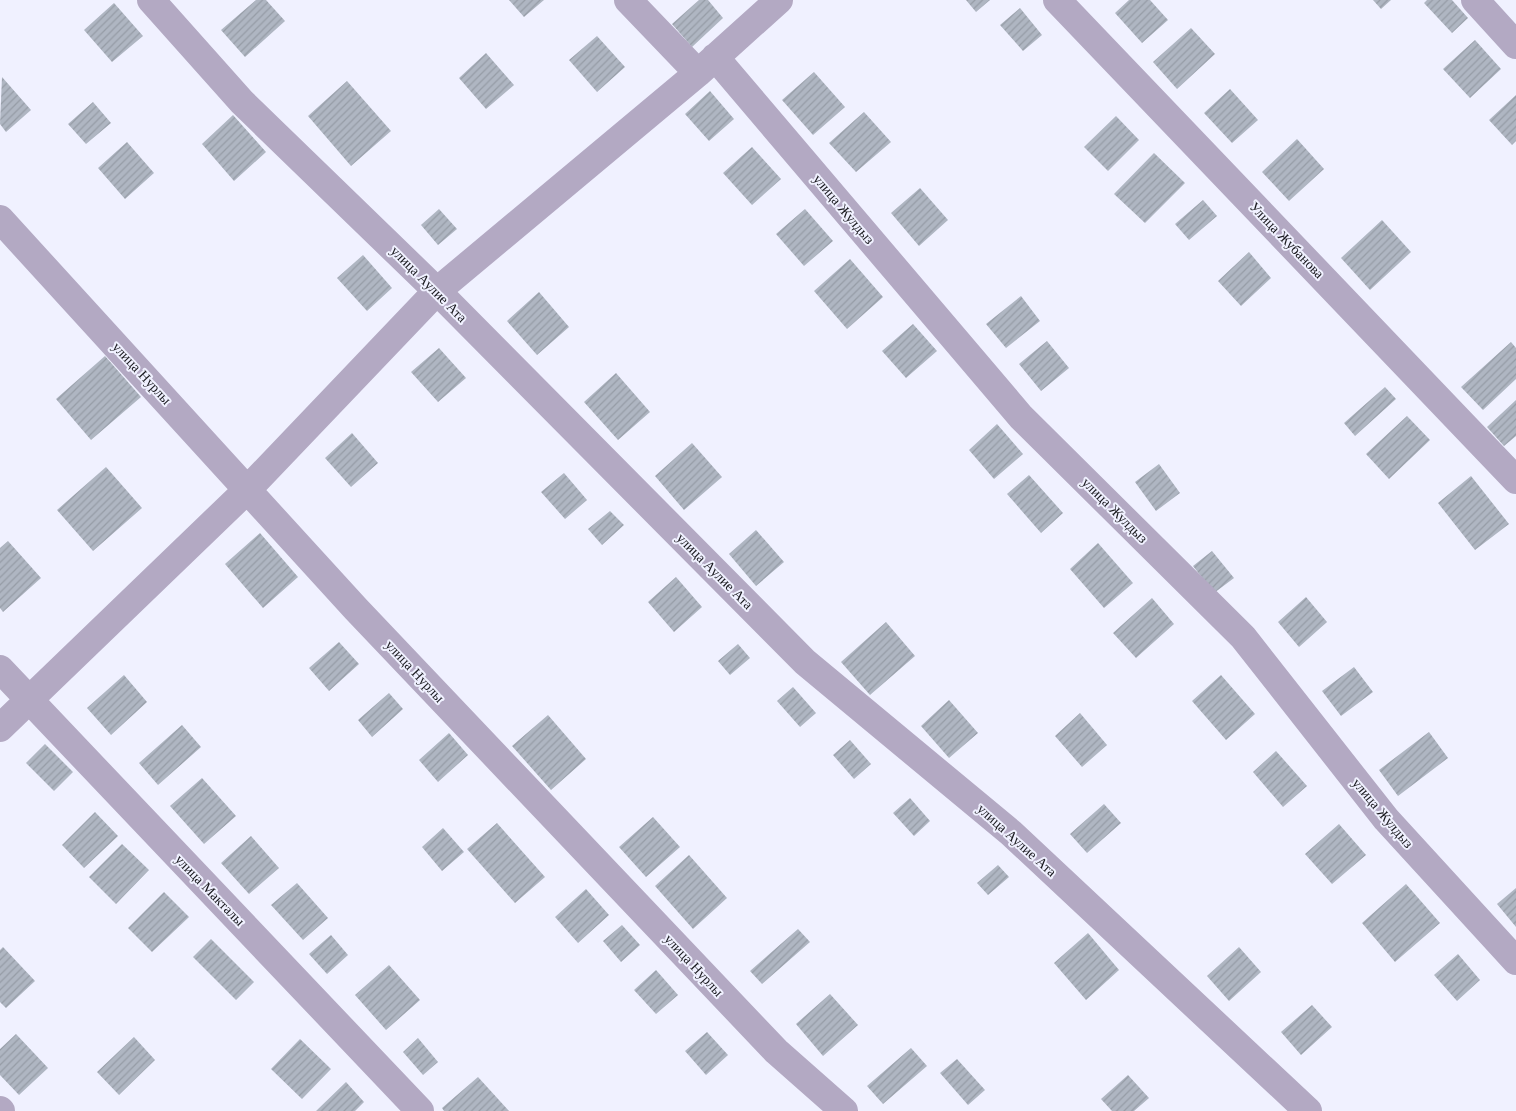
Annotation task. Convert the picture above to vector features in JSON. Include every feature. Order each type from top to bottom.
[{"type":"street","name":"улица Аулие Ата","points":[[151,0],[242,102],[437,291],[806,662],[1011,833],[1308,1111]]},
{"type":"street","name":"улица Жулдыз","points":[[628,0],[707,65],[1021,417],[1243,637],[1386,819],[1516,962]]},
{"type":"street","points":[[0,728],[248,489],[437,291],[707,65],[779,0]]},
{"type":"street","name":"Улица Жубанова","points":[[1057,0],[1516,480]]},
{"type":"street","points":[[1475,0],[1516,45]]},
{"type":"street","name":"улица Нурлы","points":[[0,219],[356,609],[776,1051],[844,1111]]},
{"type":"street","name":"улица Макталы","points":[[0,669],[420,1111]]},
{"type":"building","points":[[256,0],[266,0],[285,21],[245,57],[221,30]]},
{"type":"building","points":[[509,0],[544,0],[524,17]]},
{"type":"building","points":[[699,0],[708,0],[723,18],[692,47],[672,24]]},
{"type":"building","points":[[966,0],[990,0],[976,12]]},
{"type":"building","points":[[1129,0],[1150,0],[1168,20],[1142,43],[1115,13]]},
{"type":"building","points":[[1373,0],[1391,0],[1381,9]]},
{"type":"building","points":[[1427,0],[1452,0],[1468,18],[1452,33],[1424,3]]},
{"type":"building","points":[[114,3],[143,36],[112,62],[84,30]]},
{"type":"building","points":[[1020,8],[1042,35],[1023,51],[1000,25]]},
{"type":"building","points":[[1191,28],[1215,54],[1177,89],[1153,62]]},
{"type":"building","points":[[597,36],[625,67],[597,92],[569,60]]},
{"type":"building","points":[[1475,40],[1501,69],[1470,98],[1443,69]]},
{"type":"building","points":[[486,53],[514,85],[486,109],[459,78]]},
{"type":"building","points":[[814,72],[845,107],[813,135],[782,100]]},
{"type":"building","points":[[2,77],[31,110],[6,132],[0,124]]},
{"type":"building","points":[[347,81],[391,131],[351,166],[308,116]]},
{"type":"building","points":[[1230,89],[1258,120],[1232,143],[1204,113]]},
{"type":"building","points":[[710,91],[734,119],[709,141],[685,114]]},
{"type":"building","points":[[1516,95],[1516,141],[1512,145],[1489,120]]},
{"type":"building","points":[[93,102],[111,123],[86,144],[68,124]]},
{"type":"building","points":[[864,112],[891,142],[856,172],[829,143]]},
{"type":"building","points":[[233,115],[266,152],[234,181],[202,144]]},
{"type":"building","points":[[1116,116],[1139,140],[1108,171],[1084,147]]},
{"type":"building","points":[[1297,139],[1324,169],[1289,201],[1262,172]]},
{"type":"building","points":[[127,142],[154,173],[125,199],[98,168]]},
{"type":"building","points":[[752,147],[781,179],[752,205],[723,173]]},
{"type":"building","points":[[1154,153],[1185,183],[1145,223],[1114,194]]},
{"type":"building","points":[[920,188],[948,220],[919,246],[891,213]]},
{"type":"building","points":[[1203,200],[1217,216],[1189,240],[1175,224]]},
{"type":"building","points":[[439,209],[457,229],[438,245],[421,225]]},
{"type":"building","points":[[805,209],[833,241],[804,266],[776,234]]},
{"type":"building","points":[[1382,220],[1411,252],[1370,290],[1341,258]]},
{"type":"building","points":[[1249,252],[1271,278],[1241,306],[1218,281]]},
{"type":"building","points":[[363,255],[392,288],[367,311],[337,278]]},
{"type":"building","points":[[850,259],[883,297],[847,329],[814,291]]},
{"type":"building","points":[[539,292],[569,327],[537,355],[507,321]]},
{"type":"building","points":[[1021,296],[1040,321],[1006,348],[986,324]]},
{"type":"building","points":[[913,324],[937,351],[906,378],[882,351]]},
{"type":"building","points":[[1047,341],[1069,368],[1041,391],[1019,364]]},
{"type":"building","points":[[1511,342],[1516,348],[1516,379],[1483,410],[1461,387]]},
{"type":"building","points":[[439,348],[466,378],[438,402],[411,372]]},
{"type":"building","points":[[105,356],[141,397],[91,440],[56,399]]},
{"type":"building","points":[[616,373],[650,412],[618,440],[584,402]]},
{"type":"building","points":[[1385,387],[1396,399],[1355,436],[1344,423]]},
{"type":"building","points":[[1516,400],[1516,436],[1504,446],[1487,427]]},
{"type":"building","points":[[1407,416],[1430,440],[1389,479],[1366,454]]},
{"type":"building","points":[[997,424],[1023,454],[994,479],[969,450]]},
{"type":"building","points":[[352,433],[378,463],[351,487],[325,458]]},
{"type":"building","points":[[692,443],[722,477],[684,510],[655,476]]},
{"type":"building","points":[[1159,464],[1180,493],[1156,511],[1135,482]]},
{"type":"building","points":[[106,467],[142,508],[93,551],[57,510]]},
{"type":"building","points":[[564,473],[587,500],[565,519],[541,492]]},
{"type":"building","points":[[1029,475],[1063,513],[1041,533],[1007,494]]},
{"type":"building","points":[[1471,476],[1509,524],[1475,550],[1438,503]]},
{"type":"building","points":[[610,511],[624,525],[602,545],[588,529]]},
{"type":"building","points":[[756,530],[784,562],[756,586],[729,554]]},
{"type":"building","points":[[260,533],[298,577],[263,608],[225,564]]},
{"type":"building","points":[[8,541],[41,578],[3,612],[0,608],[0,548]]},
{"type":"building","points":[[1098,543],[1133,583],[1104,608],[1070,569]]},
{"type":"building","points":[[1212,551],[1234,578],[1214,593],[1193,566]]},
{"type":"building","points":[[676,577],[702,607],[674,632],[648,602]]},
{"type":"building","points":[[1306,597],[1327,622],[1299,647],[1278,622]]},
{"type":"building","points":[[1152,598],[1174,624],[1136,658],[1113,633]]},
{"type":"building","points":[[886,622],[915,656],[870,695],[841,662]]},
{"type":"building","points":[[339,642],[359,664],[329,691],[309,668]]},
{"type":"building","points":[[738,644],[750,658],[730,675],[718,661]]},
{"type":"building","points":[[1354,667],[1373,692],[1341,716],[1322,691]]},
{"type":"building","points":[[124,675],[147,702],[111,735],[87,708]]},
{"type":"building","points":[[1221,675],[1255,714],[1226,740],[1192,701]]},
{"type":"building","points":[[793,687],[816,713],[800,727],[777,701]]},
{"type":"building","points":[[389,693],[403,709],[372,737],[358,720]]},
{"type":"building","points":[[949,700],[978,733],[949,758],[921,726]]},
{"type":"building","points":[[1080,713],[1107,745],[1082,767],[1055,736]]},
{"type":"building","points":[[548,715],[586,759],[551,790],[512,746]]},
{"type":"building","points":[[182,725],[201,747],[158,785],[139,763]]},
{"type":"building","points":[[1429,732],[1448,758],[1398,796],[1379,770]]},
{"type":"building","points":[[449,733],[468,755],[438,782],[419,760]]},
{"type":"building","points":[[850,740],[871,764],[854,779],[833,755]]},
{"type":"building","points":[[45,744],[73,772],[54,791],[26,763]]},
{"type":"building","points":[[1276,751],[1307,786],[1283,807],[1253,772]]},
{"type":"building","points":[[202,778],[236,816],[204,844],[170,806]]},
{"type":"building","points":[[910,798],[930,821],[914,836],[893,813]]},
{"type":"building","points":[[1104,804],[1121,823],[1087,853],[1070,834]]},
{"type":"building","points":[[95,812],[118,836],[84,868],[62,845]]},
{"type":"building","points":[[653,817],[680,847],[646,877],[619,847]]},
{"type":"building","points":[[497,823],[545,877],[515,903],[467,849]]},
{"type":"building","points":[[1339,824],[1366,855],[1332,884],[1305,854]]},
{"type":"building","points":[[443,828],[464,852],[442,871],[422,847]]},
{"type":"building","points":[[251,836],[279,868],[249,894],[221,863]]},
{"type":"building","points":[[122,844],[149,870],[116,904],[89,877]]},
{"type":"building","points":[[689,855],[727,898],[693,929],[655,886]]},
{"type":"building","points":[[998,865],[1009,877],[988,895],[977,883]]},
{"type":"building","points":[[297,883],[328,918],[303,940],[271,905]]},
{"type":"building","points":[[1406,884],[1440,923],[1395,962],[1362,923]]},
{"type":"building","points":[[1516,888],[1516,927],[1497,904]]},
{"type":"building","points":[[586,889],[609,915],[578,943],[555,917]]},
{"type":"building","points":[[164,892],[189,917],[152,952],[128,928]]},
{"type":"building","points":[[622,925],[640,945],[621,962],[603,941]]},
{"type":"building","points":[[798,929],[810,942],[762,984],[750,971]]},
{"type":"building","points":[[1088,933],[1119,970],[1086,1000],[1054,963]]},
{"type":"building","points":[[331,935],[348,955],[327,974],[309,954]]},
{"type":"building","points":[[211,939],[254,982],[236,1000],[193,957]]},
{"type":"building","points":[[3,947],[35,981],[6,1008],[0,1002],[0,950]]},
{"type":"building","points":[[1239,947],[1261,972],[1229,1001],[1207,976]]},
{"type":"building","points":[[1458,954],[1480,980],[1457,1001],[1434,975]]},
{"type":"building","points":[[389,965],[420,1000],[386,1030],[355,995]]},
{"type":"building","points":[[656,970],[678,995],[656,1014],[634,990]]},
{"type":"building","points":[[830,994],[858,1025],[823,1056],[796,1024]]},
{"type":"building","points":[[1312,1005],[1332,1027],[1301,1055],[1281,1032]]},
{"type":"building","points":[[707,1032],[728,1055],[706,1075],[685,1051]]},
{"type":"building","points":[[16,1034],[48,1068],[19,1095],[0,1075],[0,1049]]},
{"type":"building","points":[[134,1037],[155,1060],[119,1095],[97,1072]]},
{"type":"building","points":[[418,1038],[438,1062],[423,1075],[403,1052]]},
{"type":"building","points":[[300,1039],[331,1069],[302,1099],[271,1069]]},
{"type":"building","points":[[911,1048],[927,1066],[883,1104],[867,1086]]},
{"type":"building","points":[[957,1059],[985,1090],[968,1105],[940,1073]]},
{"type":"building","points":[[1128,1075],[1149,1098],[1134,1111],[1112,1111],[1101,1099]]},
{"type":"building","points":[[478,1077],[509,1111],[444,1111],[442,1108]]},
{"type":"building","points":[[346,1082],[364,1102],[355,1111],[316,1111]]}]
